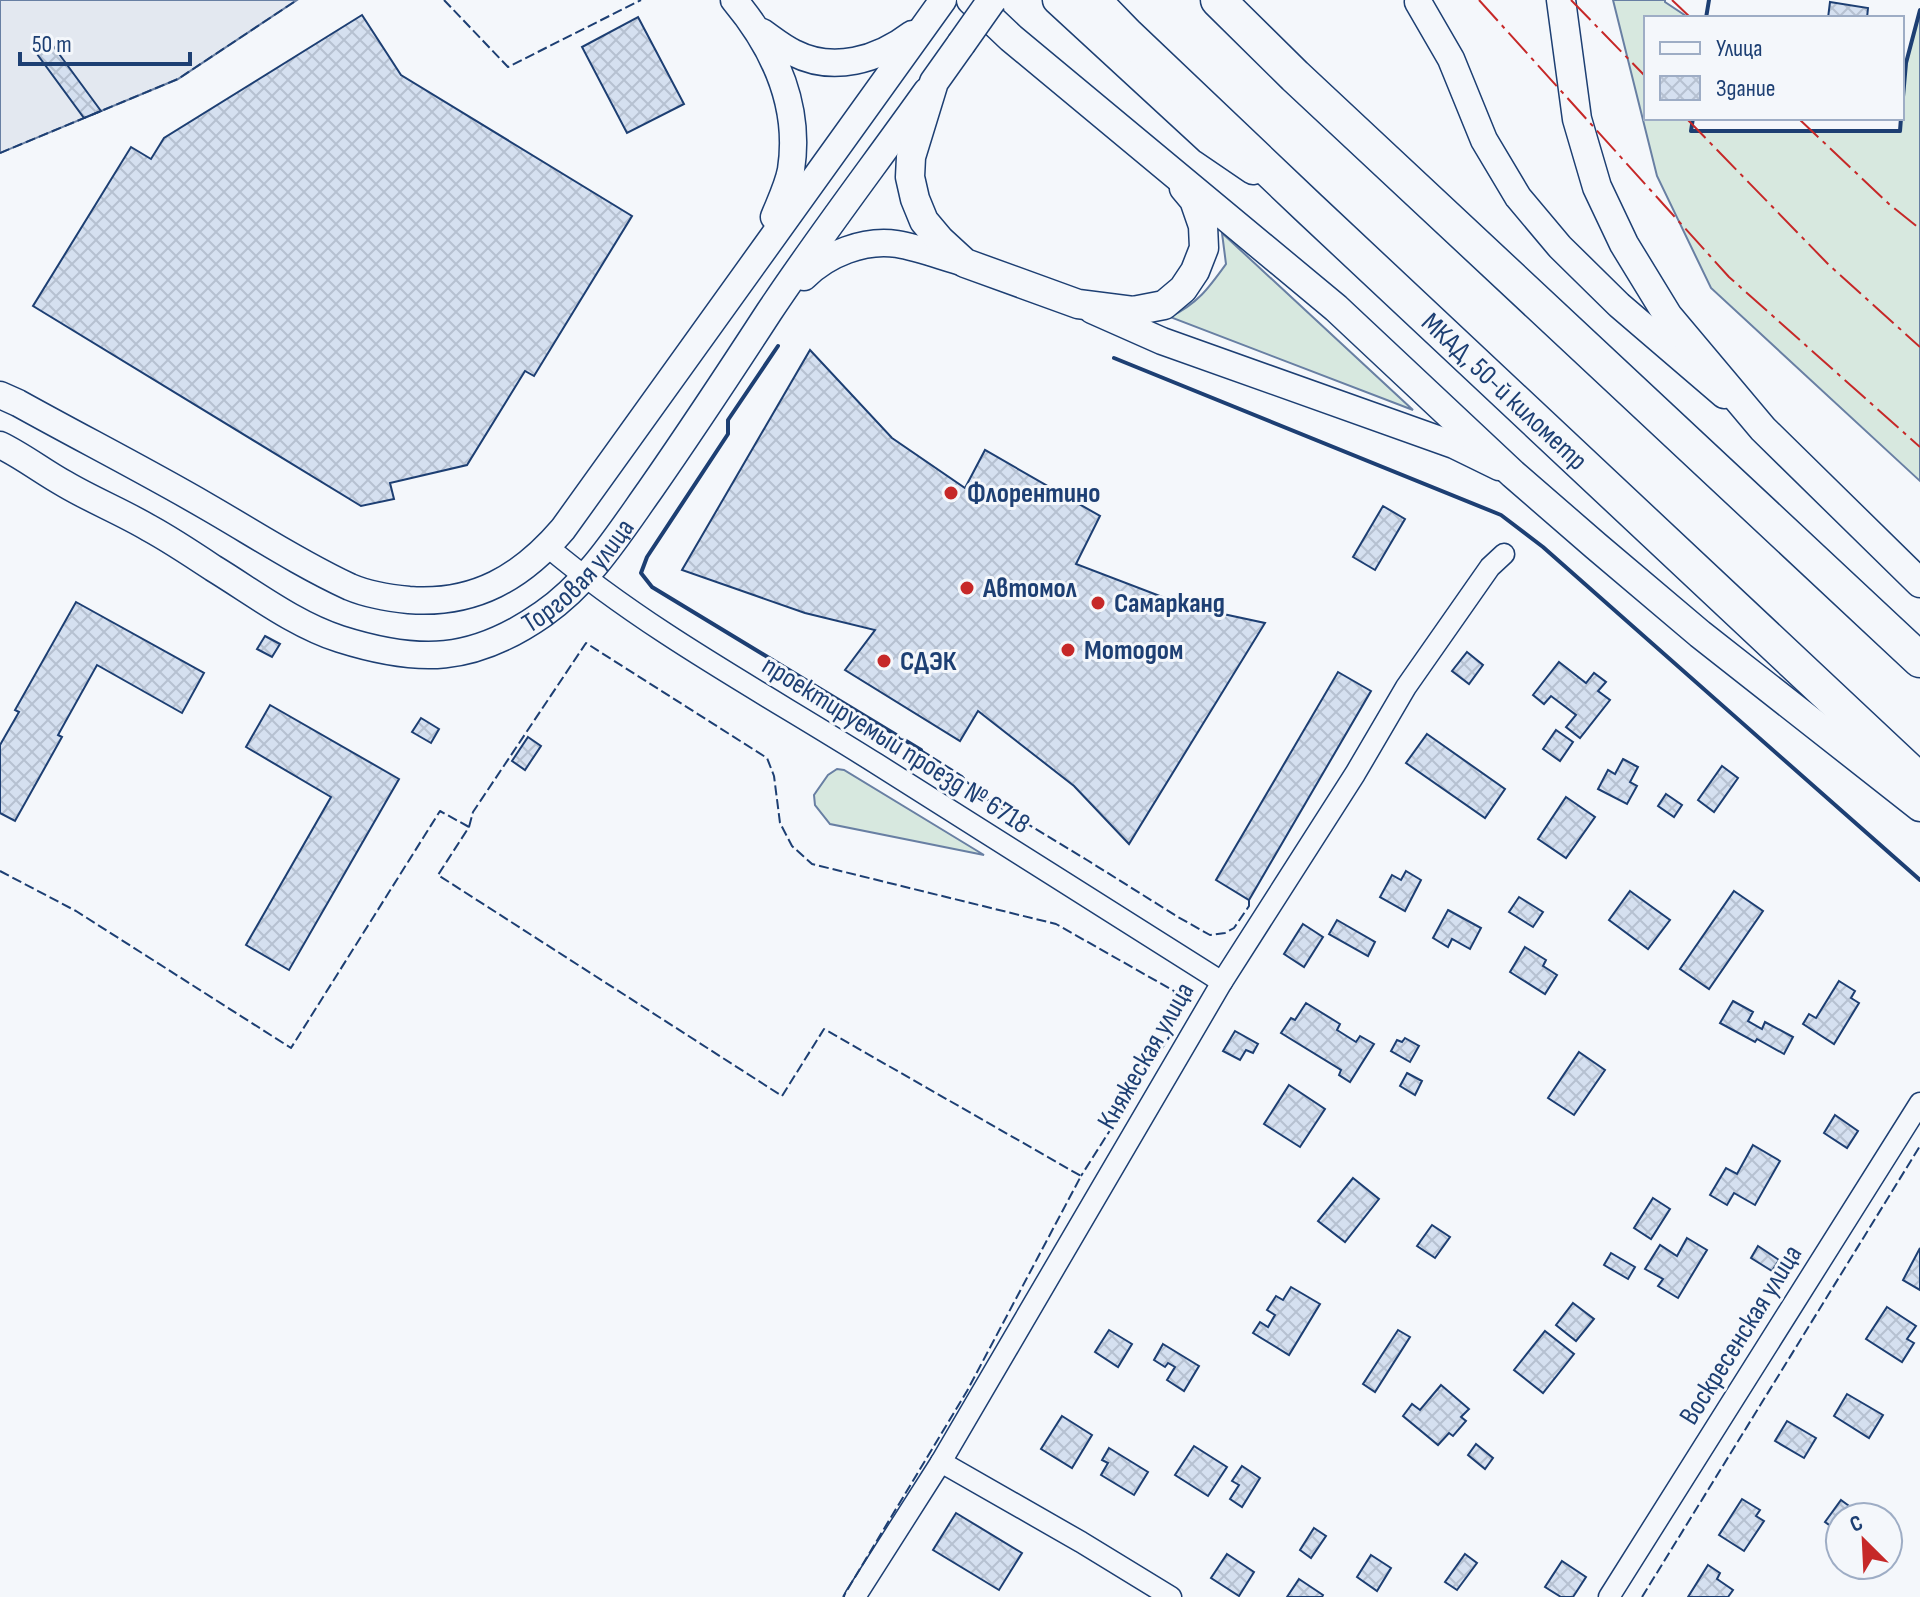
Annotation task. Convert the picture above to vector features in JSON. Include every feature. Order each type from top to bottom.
[{"type":"highway","name":"МКАД, 50-й километр","points":[[1093,0],[1309,208],[1920,781]]},
{"type":"highway","points":[[1218,0],[1295,76],[1920,660]]},
{"type":"main road","points":[[971,0],[1011,38],[1336,308],[1513,474],[1596,546],[1700,634],[1920,807]]},
{"type":"main road","name":"Торговая улица","points":[[934,82],[992,0]]},
{"type":"main road","points":[[1057,0],[1209,140],[1309,208]]},
{"type":"main road","points":[[1561,0],[1577,119],[1597,187],[1624,244],[1668,316],[1763,429],[1920,583]]},
{"type":"main road","points":[[934,82],[911,157],[910,177],[924,221],[965,263],[1078,304],[1133,311],[1164,305],[1183,289],[1195,271],[1204,248],[1203,226],[1194,200],[1166,166]]},
{"type":"street","points":[[734,0],[756,28],[777,66],[790,105],[793,143],[791,174],[762,250]]},
{"type":"street","points":[[1418,2],[1451,59],[1484,140],[1518,197],[1560,247],[1619,305],[1763,429]]},
{"type":"street","points":[[756,28],[793,53],[820,63],[842,64],[870,57],[899,43],[936,10]]},
{"type":"street","name":"Торговая улица","points":[[0,395],[352,587],[387,598],[428,601],[468,596],[497,585],[548,547],[563,529],[936,10]]},
{"type":"street","name":"Торговая улица","points":[[0,445],[66,485],[149,528],[297,619],[335,637],[409,656],[441,655],[477,647],[543,614],[585,578],[691,431],[772,307],[934,82]]},
{"type":"street","points":[[772,307],[814,266],[846,250],[869,244],[896,244],[965,263]]},
{"type":"street","points":[[1078,304],[1162,341],[1454,445],[1513,474]]},
{"type":"street","name":"проектируемый проезд № 6718","points":[[548,547],[585,578],[667,636],[877,764],[1222,982]]},
{"type":"street","name":"Княжеская улица","points":[[855,1597],[941,1462],[1222,982],[1355,774],[1406,687],[1490,567],[1504,554]]},
{"type":"street","name":"Воскресенская улица","points":[[1609,1597],[1920,1103]]},
{"type":"street","points":[[941,1462],[1171,1597]]},
{"type":"shaded area","points":[[0,0],[297,0],[178,79],[0,153]]},
{"type":"shaded area","points":[[1613,0],[1665,0],[1686,16],[1644,16],[1644,120],[1693,120],[1692,131],[1900,130],[1901,120],[1904,120],[1906,63],[1920,10],[1920,481],[1711,288],[1657,176]]},
{"type":"shaded area","points":[[1222,233],[1413,410],[1170,317],[1202,295],[1226,264]]},
{"type":"shaded area","points":[[837,769],[844,770],[984,855],[830,824],[815,805],[814,795],[828,775]]},
{"type":"building","points":[[1830,2],[1868,8],[1867,16],[1828,16]]},
{"type":"building","points":[[362,15],[401,75],[632,216],[534,376],[525,371],[467,465],[390,483],[394,499],[361,506],[33,306],[131,147],[151,159],[164,138]]},
{"type":"building","points":[[638,17],[684,104],[627,133],[582,47]]},
{"type":"building","points":[[51,43],[101,111],[84,118],[37,54]]},
{"type":"building","points":[[810,350],[892,438],[965,488],[985,450],[1100,516],[1076,564],[1186,606],[1265,623],[1129,844],[1074,786],[978,711],[960,741],[845,670],[875,630],[805,613],[682,570]]},
{"type":"building","points":[[1383,506],[1405,519],[1375,570],[1353,557]]},
{"type":"building","points":[[76,602],[204,673],[182,713],[97,665],[58,735],[62,737],[15,821],[0,813],[0,745],[19,712],[15,710]]},
{"type":"building","points":[[265,636],[280,644],[272,657],[257,649]]},
{"type":"building","points":[[1467,652],[1483,665],[1469,684],[1452,671]]},
{"type":"building","points":[[1559,662],[1586,683],[1594,673],[1606,682],[1598,691],[1610,700],[1580,738],[1566,727],[1576,715],[1551,696],[1544,704],[1533,695]]},
{"type":"building","points":[[1338,672],[1371,691],[1249,900],[1216,880]]},
{"type":"building","points":[[270,705],[399,779],[289,970],[246,945],[331,797],[246,747]]},
{"type":"building","points":[[421,718],[439,729],[431,743],[412,732]]},
{"type":"building","points":[[1556,730],[1573,742],[1560,761],[1543,749]]},
{"type":"building","points":[[1427,734],[1505,789],[1485,818],[1406,763]]},
{"type":"building","points":[[528,737],[541,746],[525,770],[512,761]]},
{"type":"building","points":[[1623,759],[1638,767],[1630,782],[1637,786],[1627,804],[1598,789],[1608,770],[1615,774]]},
{"type":"building","points":[[1722,766],[1738,778],[1714,812],[1698,800]]},
{"type":"building","points":[[1666,794],[1682,805],[1674,817],[1658,806]]},
{"type":"building","points":[[1566,797],[1595,817],[1566,858],[1538,839]]},
{"type":"building","points":[[1406,871],[1421,880],[1405,911],[1380,897],[1392,875],[1401,880]]},
{"type":"building","points":[[1630,891],[1670,920],[1648,949],[1609,920]]},
{"type":"building","points":[[1734,891],[1763,911],[1709,989],[1680,969]]},
{"type":"building","points":[[1519,897],[1543,912],[1533,927],[1509,912]]},
{"type":"building","points":[[1448,910],[1481,928],[1470,949],[1452,939],[1448,947],[1433,938]]},
{"type":"building","points":[[1337,920],[1375,942],[1368,956],[1329,934]]},
{"type":"building","points":[[1303,924],[1323,937],[1304,967],[1284,954]]},
{"type":"building","points":[[1525,947],[1546,960],[1543,966],[1557,975],[1545,994],[1510,972]]},
{"type":"building","points":[[1839,981],[1855,991],[1851,998],[1859,1003],[1834,1044],[1803,1024],[1809,1014],[1816,1018]]},
{"type":"building","points":[[1733,1001],[1753,1012],[1748,1021],[1762,1029],[1765,1022],[1793,1037],[1784,1054],[1720,1023]]},
{"type":"building","points":[[1306,1003],[1340,1024],[1337,1030],[1356,1042],[1360,1036],[1374,1044],[1350,1082],[1339,1075],[1341,1070],[1281,1033],[1291,1018],[1295,1020]]},
{"type":"building","points":[[1235,1031],[1258,1044],[1253,1053],[1246,1050],[1240,1060],[1223,1051]]},
{"type":"building","points":[[1405,1038],[1419,1046],[1410,1062],[1391,1051],[1397,1040],[1402,1042]]},
{"type":"building","points":[[1579,1052],[1605,1070],[1574,1115],[1548,1098]]},
{"type":"building","points":[[1407,1073],[1422,1081],[1415,1095],[1400,1086]]},
{"type":"building","points":[[1289,1085],[1325,1109],[1300,1147],[1264,1124]]},
{"type":"building","points":[[1835,1115],[1858,1131],[1847,1148],[1824,1133]]},
{"type":"building","points":[[1753,1145],[1780,1161],[1755,1205],[1734,1193],[1727,1205],[1710,1195],[1726,1168],[1737,1174]]},
{"type":"building","points":[[1353,1178],[1379,1199],[1345,1242],[1318,1221]]},
{"type":"building","points":[[1653,1198],[1670,1209],[1651,1239],[1634,1228]]},
{"type":"building","points":[[1432,1225],[1450,1237],[1435,1258],[1417,1246]]},
{"type":"building","points":[[1687,1238],[1707,1250],[1678,1298],[1658,1286],[1663,1279],[1645,1269],[1660,1245],[1677,1256]]},
{"type":"building","points":[[1758,1246],[1779,1260],[1772,1271],[1751,1258]]},
{"type":"building","points":[[1920,1248],[1920,1290],[1903,1280]]},
{"type":"building","points":[[1611,1253],[1635,1267],[1628,1279],[1604,1265]]},
{"type":"building","points":[[1291,1287],[1320,1304],[1289,1355],[1253,1333],[1260,1322],[1268,1327],[1275,1315],[1267,1310],[1276,1296],[1283,1300]]},
{"type":"building","points":[[1573,1303],[1594,1319],[1576,1341],[1556,1325]]},
{"type":"building","points":[[1887,1307],[1916,1326],[1907,1339],[1914,1343],[1902,1362],[1866,1339]]},
{"type":"building","points":[[1109,1330],[1132,1344],[1118,1367],[1095,1352]]},
{"type":"building","points":[[1398,1330],[1410,1337],[1375,1392],[1363,1384]]},
{"type":"building","points":[[1545,1331],[1574,1354],[1543,1393],[1514,1370]]},
{"type":"building","points":[[1163,1344],[1199,1366],[1184,1391],[1167,1380],[1175,1367],[1168,1363],[1165,1367],[1154,1360]]},
{"type":"building","points":[[1441,1385],[1469,1409],[1461,1417],[1466,1421],[1453,1436],[1449,1433],[1438,1445],[1403,1416],[1412,1404],[1420,1410]]},
{"type":"building","points":[[1847,1394],[1883,1415],[1869,1438],[1834,1416]]},
{"type":"building","points":[[1062,1416],[1092,1435],[1072,1468],[1041,1449]]},
{"type":"building","points":[[1787,1421],[1816,1438],[1804,1458],[1775,1441]]},
{"type":"building","points":[[1476,1444],[1493,1458],[1485,1469],[1468,1455]]},
{"type":"building","points":[[1194,1446],[1227,1467],[1208,1496],[1175,1475]]},
{"type":"building","points":[[1109,1448],[1148,1472],[1134,1495],[1101,1475],[1108,1463],[1102,1460]]},
{"type":"building","points":[[1242,1466],[1260,1478],[1242,1507],[1230,1499],[1239,1485],[1232,1481]]},
{"type":"building","points":[[1742,1499],[1760,1510],[1756,1516],[1764,1521],[1744,1551],[1719,1535]]},
{"type":"building","points":[[956,1513],[1022,1553],[999,1590],[933,1550]]},
{"type":"building","points":[[1314,1528],[1326,1536],[1311,1558],[1300,1550]]},
{"type":"building","points":[[1227,1554],[1254,1572],[1239,1596],[1211,1578]]},
{"type":"building","points":[[1465,1554],[1477,1563],[1457,1590],[1445,1582]]},
{"type":"building","points":[[1371,1555],[1391,1568],[1377,1591],[1357,1577]]},
{"type":"building","points":[[1562,1561],[1586,1577],[1573,1597],[1561,1597],[1545,1587]]},
{"type":"building","points":[[1708,1565],[1720,1573],[1717,1579],[1733,1590],[1728,1597],[1688,1597]]},
{"type":"building","points":[[1299,1579],[1323,1595],[1322,1597],[1287,1597]]},
{"type":"fence","points":[[0,153],[178,79],[297,0]]},
{"type":"fence","points":[[444,0],[508,67],[641,0]]},
{"type":"fence","points":[[469,827],[473,812],[586,643],[767,758],[774,776],[780,823],[792,846],[812,864],[1056,924],[1174,991],[1173,1031],[1081,1176]]},
{"type":"fence","points":[[921,750],[962,776],[978,794],[1210,935],[1234,928],[1249,906],[1249,900]]},
{"type":"fence","points":[[0,871],[76,911],[291,1048],[440,811],[469,827],[438,875],[782,1096],[824,1029],[1081,1176],[967,1391],[843,1597]]},
{"type":"fence","points":[[1642,1597],[1920,1146]]},
{"type":"wall","points":[[1706,16],[1709,0]]},
{"type":"wall","points":[[1904,86],[1906,63],[1920,10]]},
{"type":"wall","points":[[1693,120],[1691,131],[1900,131],[1901,120]]},
{"type":"wall","points":[[778,346],[728,420],[728,434],[647,557],[641,573],[652,587],[921,750]]},
{"type":"wall","points":[[1114,358],[1501,515],[1543,547],[1920,880]]},
{"type":"power","points":[[1479,0],[1729,277],[1920,447]]},
{"type":"power","points":[[1571,0],[1644,75]]},
{"type":"power","points":[[1672,0],[1689,16]]},
{"type":"power","points":[[1688,120],[1829,265],[1920,347]]},
{"type":"power","points":[[1800,120],[1920,229]]},
{"type":"place","name":"Флорентино","points":[[951,493]]},
{"type":"place","name":"Автомол","points":[[967,588]]},
{"type":"place","name":"Самарканд","points":[[1098,603]]},
{"type":"place","name":"Мотодом","points":[[1068,650]]},
{"type":"place","name":"СДЭК","points":[[884,661]]}]
